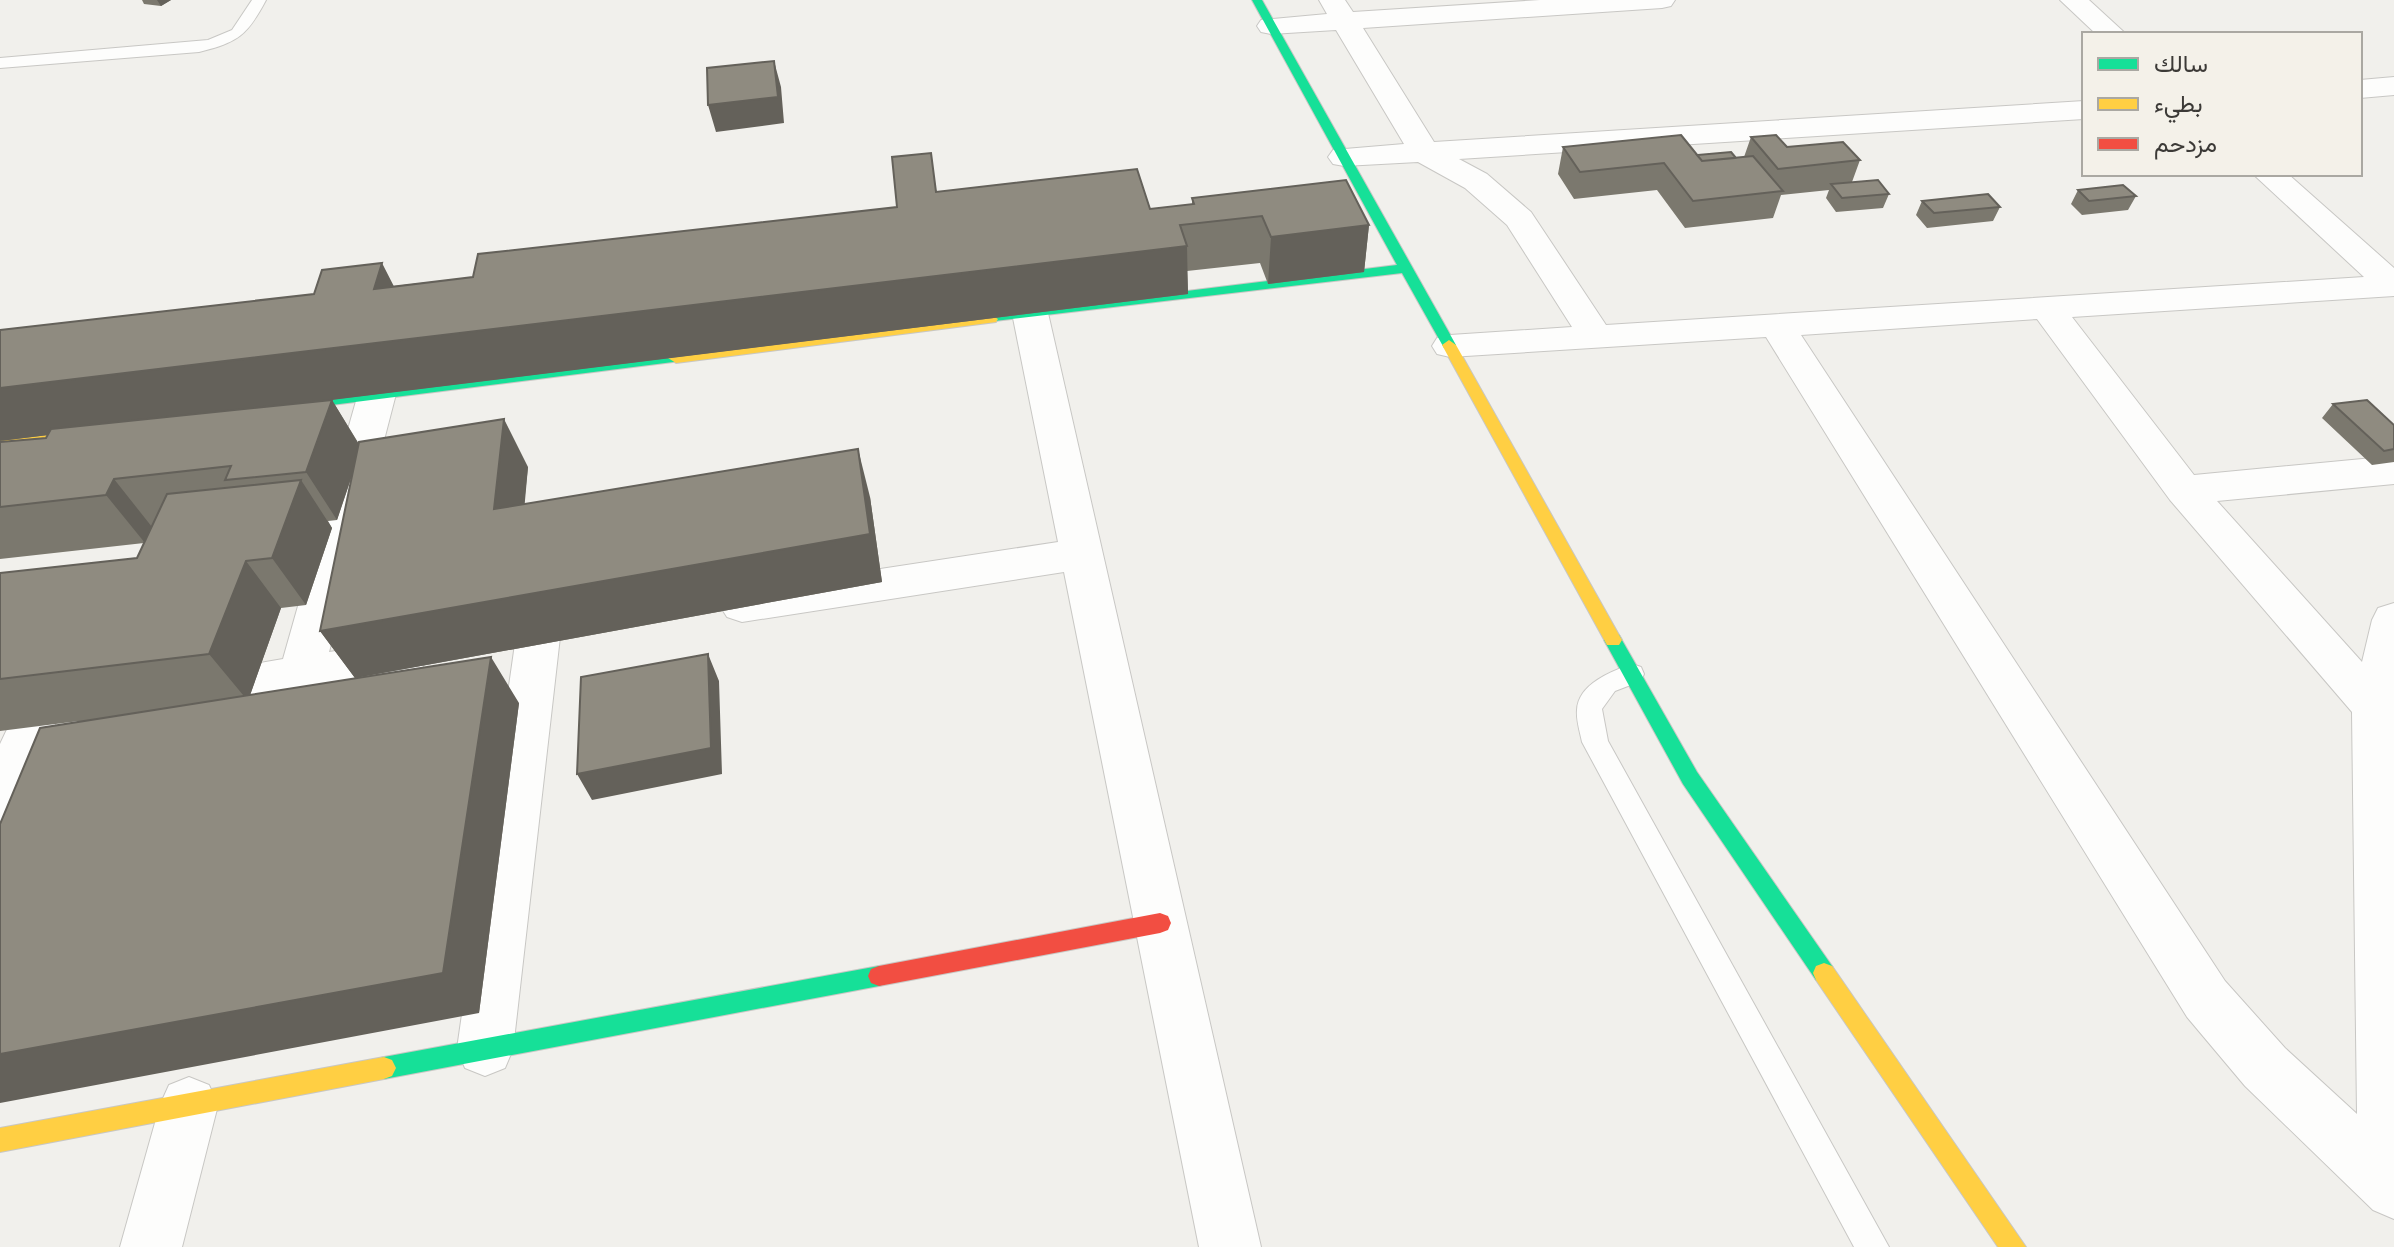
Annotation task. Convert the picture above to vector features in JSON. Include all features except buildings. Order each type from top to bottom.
[{"type":"street","points":[[1257,0],[1690,778],[2013,1247]]},
{"type":"street","points":[[1271,26],[1338,10],[1662,0]]},
{"type":"street","points":[[2073,0],[2110,32]]},
{"type":"street","points":[[1338,10],[1425,153],[1476,181],[1519,219],[1596,337]]},
{"type":"street","points":[[2362,89],[2394,86]]},
{"type":"street","points":[[1344,157],[2082,110]]},
{"type":"street","points":[[2271,176],[2394,286]]},
{"type":"street","points":[[235,412],[1405,268]]},
{"type":"street","points":[[1450,346],[2394,286]]},
{"type":"street","points":[[2047,308],[2184,490],[2375,707]]},
{"type":"street","points":[[1030,313],[1230,1247]]},
{"type":"street","points":[[1777,325],[2206,999],[2265,1067],[2390,1185]]},
{"type":"street","points":[[301,674],[377,394]]},
{"type":"street","points":[[0,441],[126,426]]},
{"type":"street","points":[[2184,490],[2394,470]]},
{"type":"street","points":[[709,611],[1082,554]]},
{"type":"street","points":[[2390,1185],[2375,707],[2394,620]]},
{"type":"street","points":[[485,1049],[539,637]]},
{"type":"street","points":[[161,695],[449,651]]},
{"type":"street","points":[[0,801],[18,717],[83,707]]},
{"type":"street","points":[[0,1140],[1160,923]]},
{"type":"street","points":[[151,1247],[189,1105]]},
{"type":"lane","points":[[0,63],[199,47],[227,40],[243,30],[259,0]]},
{"type":"lane","points":[[1632,674],[1606,684],[1589,708],[1595,742],[1872,1247]]},
{"type":"traffic: fast","points":[[1257,0],[1449,345]]},
{"type":"traffic: fast","points":[[991,319],[1405,268]]},
{"type":"traffic: fast","points":[[260,409],[676,358]]},
{"type":"traffic: fast","points":[[1613,640],[1690,778],[1824,973]]},
{"type":"traffic: fast","points":[[384,1068],[879,976]]},
{"type":"traffic: slow","points":[[676,358],[991,319]]},
{"type":"traffic: slow","points":[[1449,345],[1613,640]]},
{"type":"traffic: slow","points":[[0,441],[108,428]]},
{"type":"traffic: slow","points":[[1824,973],[2013,1247]]},
{"type":"traffic: slow","points":[[0,1140],[384,1068]]},
{"type":"traffic: jam","points":[[879,976],[1160,923]]}]
